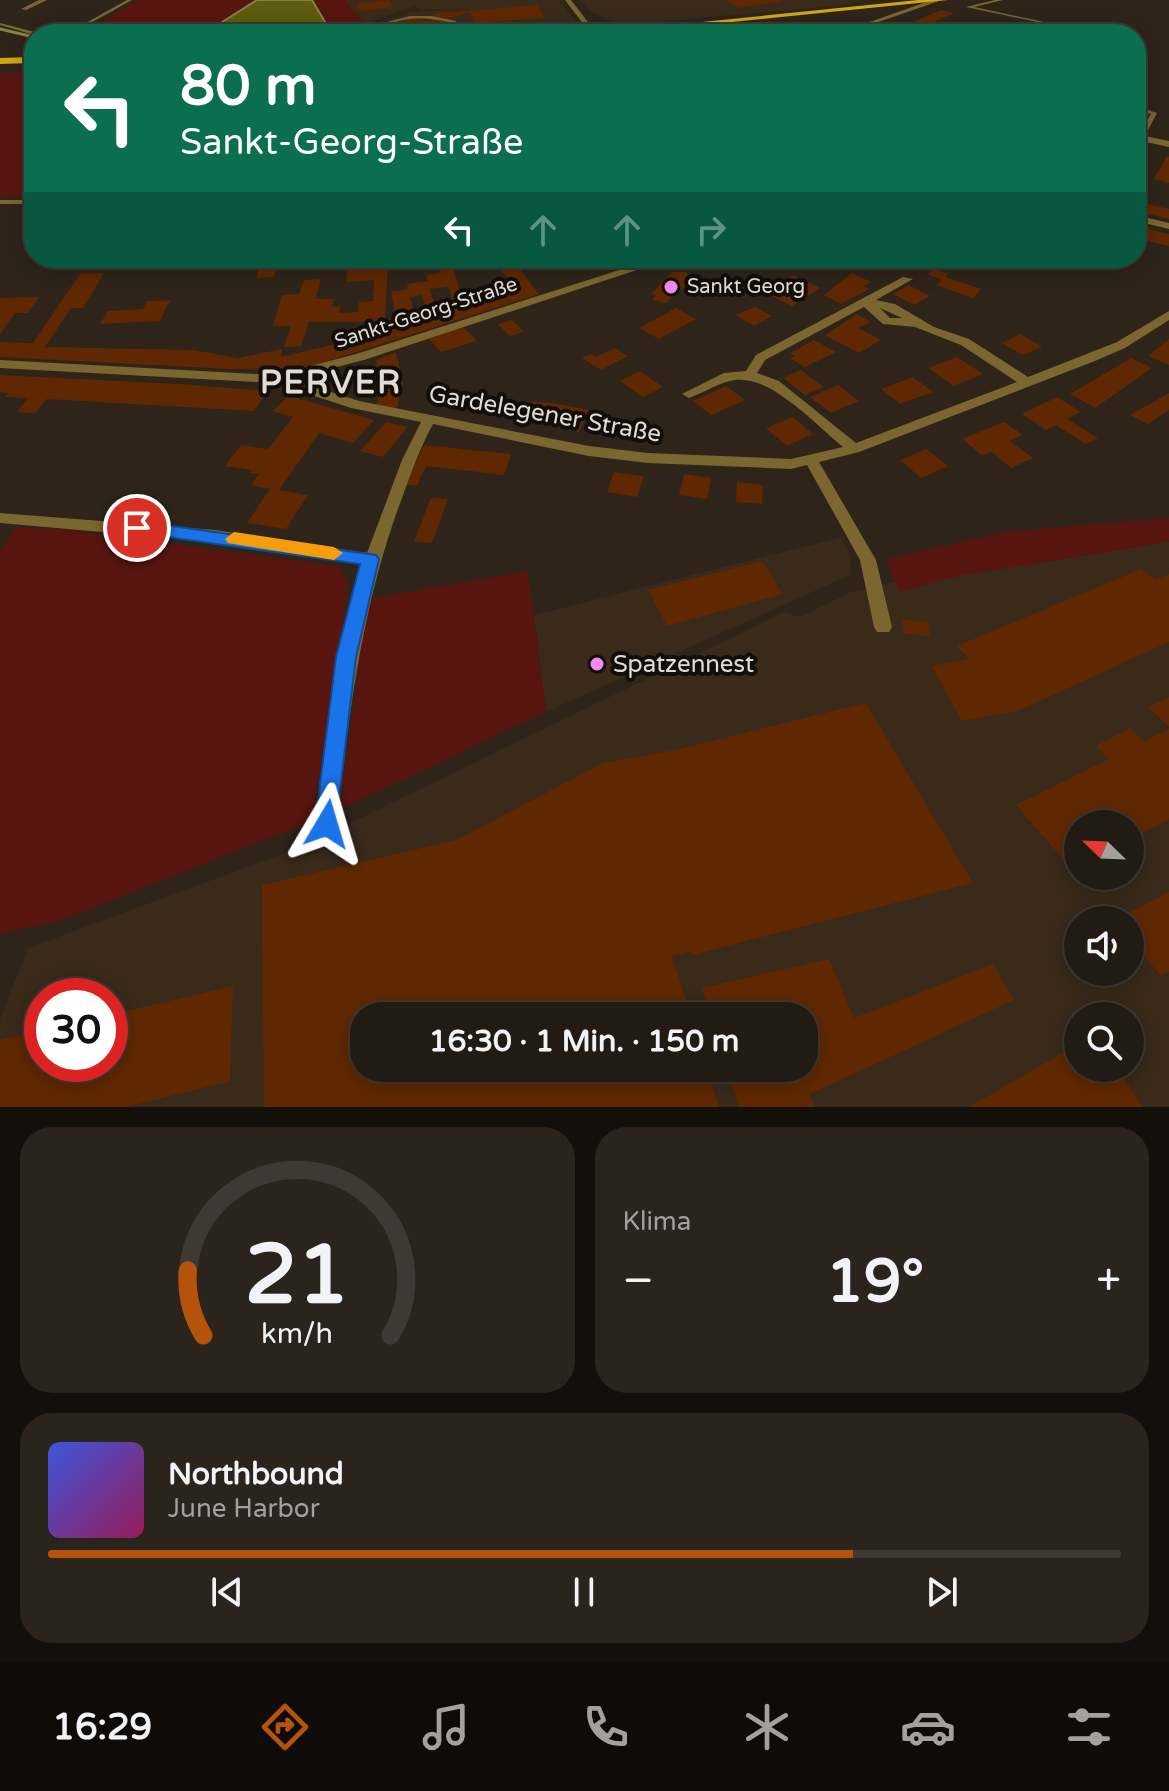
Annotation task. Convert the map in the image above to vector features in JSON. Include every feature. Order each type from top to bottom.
[{"type":"main road","points":[[682,24],[876,4],[940,1]]},
{"type":"main road","points":[[0,61],[24,60]]},
{"type":"street","points":[[24,9],[44,0]]},
{"type":"street","points":[[568,0],[587,24]]},
{"type":"street","points":[[868,24],[940,1]]},
{"type":"street","points":[[866,24],[876,4]]},
{"type":"street","points":[[1146,139],[1169,144]]},
{"type":"street","points":[[1146,220],[1169,226]]},
{"type":"street","name":"Sankt-Georg-Straße","points":[[0,364],[276,379],[360,357],[637,268]]},
{"type":"street","points":[[750,375],[760,358],[907,279]]},
{"type":"street","points":[[866,302],[887,321],[917,323],[965,342],[1028,383]]},
{"type":"street","name":"Gardelegener Straße","points":[[276,379],[356,405],[617,455],[763,464],[811,460],[854,449],[1121,345],[1169,315]]},
{"type":"street","points":[[689,394],[729,376],[750,375],[774,384],[854,449]]},
{"type":"street","points":[[327,824],[346,657],[370,559],[429,420]]},
{"type":"street","points":[[811,460],[868,560],[883,627]]},
{"type":"street","points":[[0,518],[200,534],[370,559]]},
{"type":"lane","points":[[86,24],[130,0]]},
{"type":"lane","points":[[1001,0],[968,7],[1047,23]]},
{"type":"lane","points":[[389,24],[425,14],[454,24]]},
{"type":"lane","points":[[0,24],[24,30]]},
{"type":"lane","points":[[1146,111],[1154,113],[1146,126]]},
{"type":"lane","points":[[0,202],[24,202]]},
{"type":"shaded area","points":[[139,0],[344,0],[365,24],[98,24]]},
{"type":"shaded area","points":[[257,0],[312,0],[325,22],[321,24],[219,24]]},
{"type":"shaded area","points":[[344,0],[559,0],[578,24],[372,24],[411,12],[469,8],[420,10],[416,6],[365,24]]},
{"type":"shaded area","points":[[579,0],[862,0],[846,5],[633,24],[619,24],[594,14]]},
{"type":"shaded area","points":[[0,73],[24,73],[24,196],[0,197]]},
{"type":"shaded area","points":[[1169,518],[1169,542],[958,576],[899,592],[887,559],[1005,532]]},
{"type":"shaded area","points":[[16,528],[60,529],[339,566],[349,584],[312,821],[59,921],[0,933],[0,551]]},
{"type":"shaded area","name":"Spatzennest","points":[[842,537],[851,558],[850,575],[546,712],[534,615]]},
{"type":"shaded area","points":[[1169,542],[1169,1107],[0,1107],[0,1019],[28,948],[301,847],[784,612],[800,617],[851,592],[942,571]]},
{"type":"shaded area","points":[[528,571],[546,712],[339,810],[368,599]]},
{"type":"building","points":[[389,0],[394,7],[360,11],[356,4]]},
{"type":"building","points":[[726,0],[781,0],[781,2],[737,8]]},
{"type":"building","points":[[537,5],[545,18],[474,23],[470,12],[447,19],[447,24],[392,24],[410,18],[425,21],[438,17],[431,15]]},
{"type":"building","points":[[941,10],[954,13],[930,24],[909,24]]},
{"type":"building","points":[[1169,157],[1169,183],[1154,179]]},
{"type":"building","points":[[1148,204],[1169,209],[1169,219],[1146,213]]},
{"type":"building","points":[[1146,228],[1169,234],[1169,246],[1146,240]]},
{"type":"building","points":[[260,268],[276,268],[274,277],[256,278]]},
{"type":"building","points":[[348,268],[388,268],[385,322],[309,322],[301,346],[284,347],[291,326],[273,326],[282,295],[299,294],[304,280],[321,279],[316,299],[334,299],[332,307],[341,306],[339,313],[358,312],[359,302],[373,301],[374,280],[346,282]]},
{"type":"building","points":[[439,268],[453,268],[463,301],[515,286],[501,271],[514,268],[519,268],[539,294],[306,368],[231,369],[0,357],[0,342],[33,343],[80,274],[104,273],[83,308],[71,308],[45,347],[193,350],[238,358],[282,349],[281,357],[331,345],[453,302],[448,287],[430,289],[434,303],[424,304],[422,295],[410,297],[414,311],[395,313],[391,291],[408,289],[407,284],[428,281],[426,275],[440,273]]},
{"type":"building","points":[[935,269],[949,274],[945,277],[981,289],[973,298],[936,285],[942,280],[928,274]]},
{"type":"building","name":"Sankt Georg","points":[[672,272],[686,272],[692,280],[666,303],[653,300],[656,295],[651,294]]},
{"type":"building","points":[[852,273],[871,282],[864,286],[870,289],[841,304],[824,295]]},
{"type":"building","points":[[793,275],[820,288],[792,306],[772,296],[790,287],[787,285],[793,282],[786,279]]},
{"type":"building","points":[[909,285],[930,296],[914,305],[893,294]]},
{"type":"building","points":[[39,297],[28,313],[15,313],[0,334],[0,298]]},
{"type":"building","points":[[170,300],[160,321],[100,324],[108,311],[143,309],[147,301]]},
{"type":"building","points":[[755,307],[772,316],[754,326],[736,315]]},
{"type":"building","points":[[676,308],[696,319],[659,339],[639,328]]},
{"type":"building","points":[[857,314],[871,322],[859,328],[881,340],[859,353],[825,335]]},
{"type":"building","points":[[512,320],[524,332],[510,336],[498,324]]},
{"type":"building","points":[[463,327],[477,341],[441,352],[428,338]]},
{"type":"building","points":[[1020,334],[1042,347],[1023,355],[1002,343]]},
{"type":"building","points":[[1169,339],[1169,365],[1148,356]]},
{"type":"building","points":[[814,340],[836,352],[805,367],[790,358],[795,356],[790,353]]},
{"type":"building","points":[[615,348],[628,356],[601,370],[582,358],[591,354],[596,357]]},
{"type":"building","points":[[396,352],[403,383],[397,408],[377,407],[379,388],[376,360]]},
{"type":"building","points":[[957,357],[983,374],[954,386],[928,368]]},
{"type":"building","points":[[1131,358],[1152,368],[1095,408],[1070,394]]},
{"type":"building","points":[[801,370],[824,387],[805,395],[783,378]]},
{"type":"building","points":[[640,371],[663,387],[643,397],[620,381]]},
{"type":"building","points":[[0,375],[268,391],[254,411],[47,399],[35,413],[17,412],[28,398],[5,397],[9,393],[0,392]]},
{"type":"building","points":[[913,377],[933,392],[900,404],[881,389]]},
{"type":"building","points":[[838,385],[859,401],[831,413],[810,397]]},
{"type":"building","points":[[726,386],[745,400],[711,415],[693,401]]},
{"type":"building","points":[[1169,393],[1169,410],[1148,424],[1130,415]]},
{"type":"building","points":[[289,396],[374,420],[353,443],[319,433],[279,490],[308,495],[286,529],[247,523],[270,489],[251,485],[259,474],[250,473],[252,470],[225,466],[241,445],[268,449],[293,417],[272,411]]},
{"type":"building","points":[[1057,397],[1081,412],[1067,419],[1098,438],[1086,444],[1056,425],[1046,430],[1022,414]]},
{"type":"building","points":[[526,401],[589,410],[579,432],[516,417]]},
{"type":"building","points":[[793,417],[813,434],[787,446],[766,428]]},
{"type":"building","points":[[386,422],[408,427],[383,457],[360,451]]},
{"type":"building","points":[[1004,422],[1023,435],[1010,441],[1033,458],[1011,468],[992,452],[982,455],[962,439]]},
{"type":"building","points":[[424,445],[511,454],[504,475],[426,466],[417,486],[406,485]]},
{"type":"building","points":[[926,449],[948,466],[921,478],[900,460]]},
{"type":"building","points":[[614,472],[644,476],[637,497],[607,492]]},
{"type":"building","points":[[684,474],[711,478],[707,499],[679,495]]},
{"type":"building","points":[[737,482],[763,485],[762,504],[736,502]]},
{"type":"building","points":[[431,498],[448,499],[432,543],[414,541]]},
{"type":"building","points":[[762,561],[783,594],[667,626],[648,590]]},
{"type":"building","points":[[1141,569],[1155,580],[1169,574],[1169,642],[1018,711],[962,721],[931,666],[969,659],[957,646]]},
{"type":"building","points":[[902,619],[928,622],[930,637],[904,633]]},
{"type":"building","points":[[1169,697],[1169,727],[1148,707]]},
{"type":"building","points":[[866,703],[973,883],[692,955],[691,951],[672,956],[687,1002],[350,1002],[350,1082],[711,1082],[719,1107],[264,1107],[262,885],[456,840],[603,763],[675,750]]},
{"type":"building","points":[[1130,728],[1144,741],[1169,729],[1169,819],[1144,832],[1144,810],[1064,810],[1064,861],[1016,805],[1109,759],[1096,746]]},
{"type":"building","points":[[1169,892],[1169,972],[1161,976],[1144,956],[1142,906]]},
{"type":"building","points":[[829,959],[854,1018],[993,964],[1014,1000],[810,1094],[814,1107],[739,1107],[731,1082],[818,1082],[818,1002],[706,1002],[702,988]]},
{"type":"building","points":[[233,986],[230,1081],[126,1107],[0,1107],[0,1040],[24,1034],[24,1082],[128,1082],[128,1011]]},
{"type":"building","points":[[1064,1052],[1064,1082],[1126,1082],[1143,1107],[969,1107]]},
{"type":"waterway","points":[[0,29],[24,35]]},
{"type":"slow traffic","points":[[234,539],[334,553]]},
{"type":"place","name":"Sankt Georg","points":[[671,287]]},
{"type":"place","name":"Spatzennest","points":[[597,664]]},
{"type":"district","name":"PERVER","points":[[331,383]]},
{"type":"route","points":[[137,528],[370,559],[346,657],[327,824]]}]
